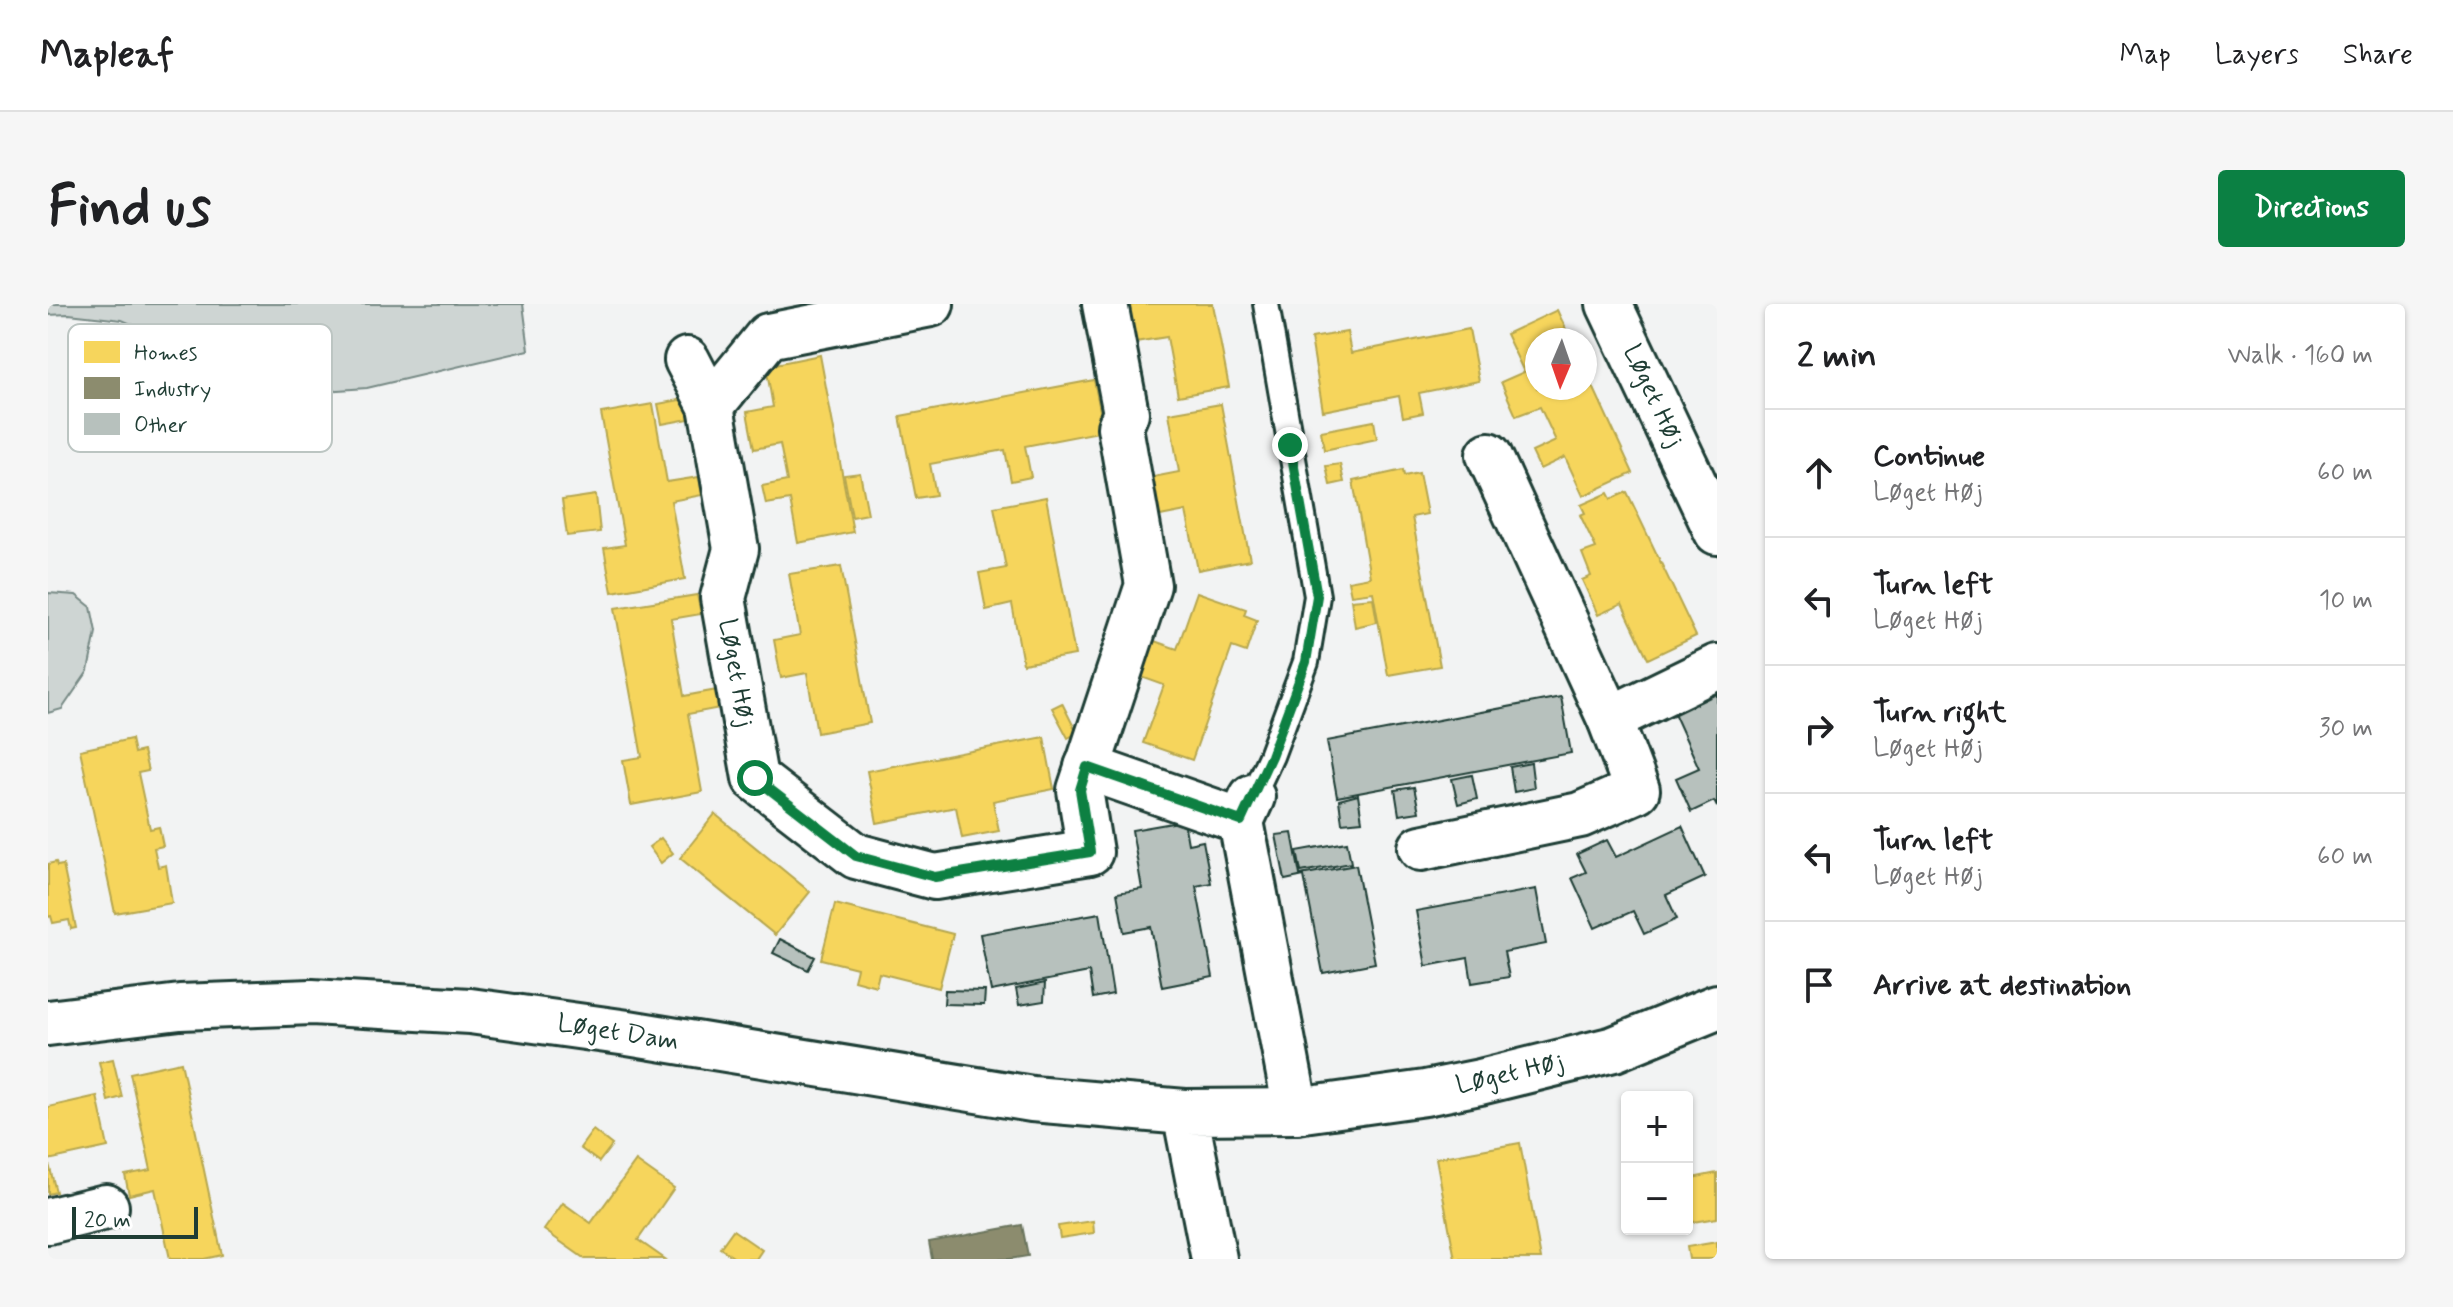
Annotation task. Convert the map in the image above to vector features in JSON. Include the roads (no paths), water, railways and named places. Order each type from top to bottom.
[{"type":"street","points":[[711,406],[768,336],[931,304]]},
{"type":"street","name":"Løget Høj","points":[[687,360],[711,406],[736,549],[723,598],[755,778],[856,856],[935,877],[1090,852],[1080,790],[1148,585],[1120,427],[1126,413],[1105,304]]},
{"type":"street","name":"Løget Høj","points":[[1609,304],[1717,532]]},
{"type":"street","points":[[1421,848],[1580,815],[1637,790],[1610,719],[1489,455]]},
{"type":"street","points":[[1610,719],[1717,667]]},
{"type":"street","points":[[1087,767],[1246,809],[1296,1111]]},
{"type":"street","name":"Løget Dam","points":[[48,1023],[180,1007],[297,1003],[470,1011],[628,1033],[1032,1099],[1185,1112]]},
{"type":"street","name":"Løget Høj","points":[[1185,1112],[1296,1111],[1425,1093],[1614,1049],[1717,1007]]},
{"type":"street","points":[[1185,1112],[1214,1259]]},
{"type":"street","points":[[48,1221],[106,1207]]},
{"type":"lane","points":[[1246,809],[1271,756],[1306,662],[1317,596],[1266,304]]}]
